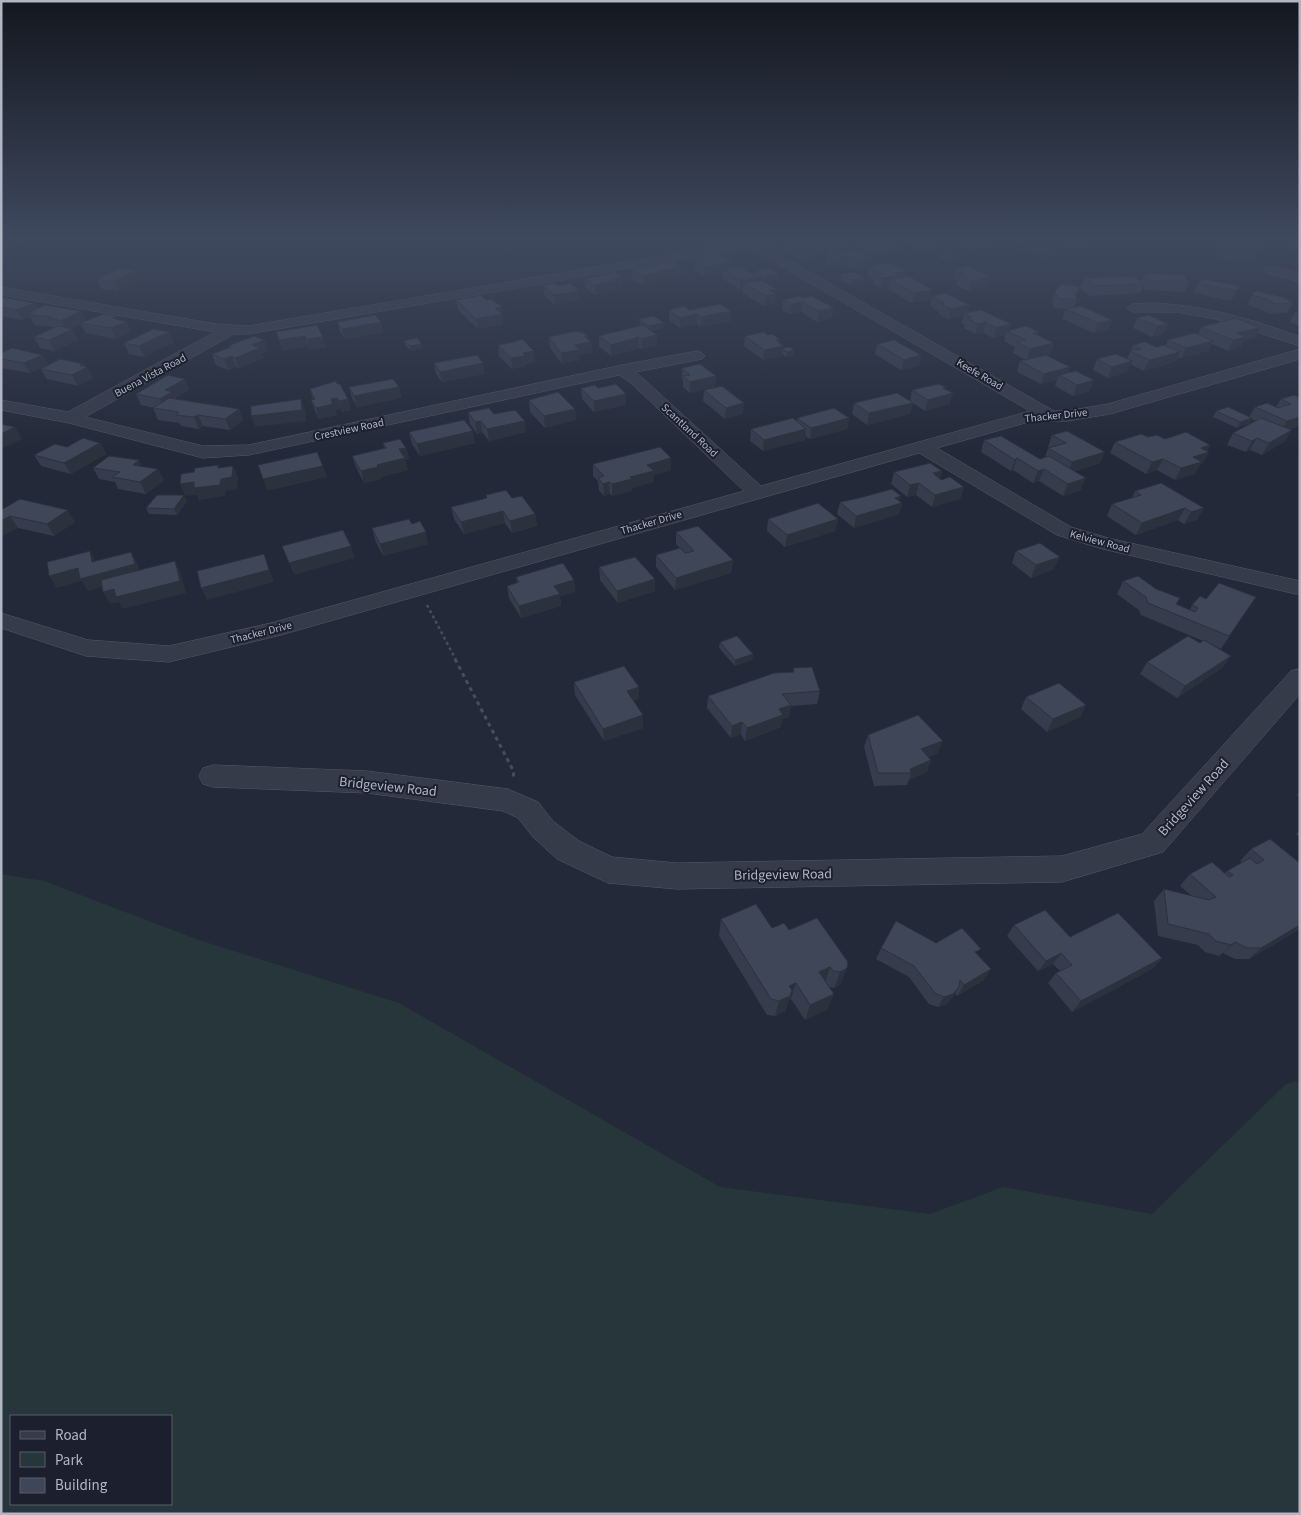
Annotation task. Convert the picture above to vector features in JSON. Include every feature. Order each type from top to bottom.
[{"type":"street","points":[[123,312],[230,330],[248,330],[355,312]]},
{"type":"street","name":"Keefe Road","points":[[871,312],[1051,416]]},
{"type":"street","points":[[1208,312],[1248,322],[1300,342]]},
{"type":"street","name":"Buena Vista Road","points":[[70,418],[230,330]]},
{"type":"street","name":"Thacker Drive","points":[[1,620],[86,648],[169,654],[272,630],[1031,416],[1067,416],[1110,409],[1300,354]]},
{"type":"street","name":"Crestview Road","points":[[1,405],[70,418],[203,452],[250,450],[622,370],[697,356]]},
{"type":"street","name":"Scantland Road","points":[[622,370],[637,380],[756,492]]},
{"type":"street","name":"Kelview Road","points":[[920,446],[1064,531],[1103,543],[1300,588]]},
{"type":"street","name":"Bridgeview Road","points":[[213,776],[367,782],[508,800],[528,810],[543,828],[568,850],[608,870],[677,876],[1062,869],[1152,844],[1300,677]]},
{"type":"path","points":[[418,588],[514,772],[508,800]]},
{"type":"green space","points":[[1,874],[44,881],[199,940],[399,1003],[720,1187],[930,1214],[1003,1187],[1152,1214],[1286,1084],[1300,1080],[1300,1514],[1,1514]]},
{"type":"building","points":[[80,312],[61,321],[49,318],[52,317],[30,315],[33,314],[28,313]]},
{"type":"building","points":[[468,312],[499,312],[502,314],[476,319]]},
{"type":"building","points":[[671,312],[728,312],[701,317],[697,314],[680,318]]},
{"type":"building","points":[[985,312],[1011,324],[996,328],[986,322],[978,324],[967,318],[972,317],[964,313]]},
{"type":"building","points":[[1072,312],[1094,312],[1112,320],[1098,323]]},
{"type":"building","points":[[104,314],[116,316],[112,318],[126,322],[111,328],[80,323]]},
{"type":"building","points":[[375,315],[381,322],[342,329],[337,322]]},
{"type":"building","points":[[1148,315],[1168,324],[1157,326],[1137,318]]},
{"type":"building","points":[[654,316],[664,323],[649,326],[639,319]]},
{"type":"building","points":[[1236,318],[1260,328],[1237,333],[1246,337],[1233,340],[1201,327]]},
{"type":"building","points":[[317,325],[323,337],[307,339],[305,336],[280,340],[276,332]]},
{"type":"building","points":[[643,325],[657,335],[641,339],[639,337],[611,345],[599,336]]},
{"type":"building","points":[[58,326],[73,329],[49,340],[34,337]]},
{"type":"building","points":[[1026,326],[1039,332],[1033,333],[1054,343],[1030,349],[1017,342],[1026,340],[1007,331]]},
{"type":"building","points":[[153,329],[170,332],[139,346],[124,343]]},
{"type":"building","points":[[576,331],[587,334],[584,336],[591,342],[575,345],[579,350],[561,353],[549,337]]},
{"type":"building","points":[[764,332],[780,339],[776,340],[783,346],[764,350],[745,336]]},
{"type":"building","points":[[1195,333],[1213,341],[1186,348],[1168,340]]},
{"type":"building","points":[[254,336],[264,340],[252,345],[260,348],[235,358],[232,356],[224,359],[212,354],[231,347],[228,346]]},
{"type":"building","points":[[417,338],[422,344],[410,346],[404,341]]},
{"type":"building","points":[[522,339],[534,351],[523,353],[525,356],[511,358],[498,345],[514,342]]},
{"type":"building","points":[[894,340],[921,355],[904,360],[877,344]]},
{"type":"building","points":[[1145,342],[1156,347],[1164,345],[1180,352],[1149,360],[1130,351],[1141,349],[1133,345]]},
{"type":"building","points":[[790,347],[794,350],[787,352],[782,348]]},
{"type":"building","points":[[12,348],[42,355],[24,363],[1,359],[1,353]]},
{"type":"building","points":[[1116,354],[1132,361],[1112,367],[1097,359]]},
{"type":"building","points":[[477,355],[483,363],[440,372],[434,363]]},
{"type":"building","points":[[1046,355],[1070,367],[1044,374],[1020,361]]},
{"type":"building","points":[[60,359],[84,364],[80,365],[87,367],[72,375],[41,369]]},
{"type":"building","points":[[700,364],[716,376],[690,382],[683,376],[690,375],[682,368]]},
{"type":"building","points":[[1076,371],[1094,380],[1077,385],[1059,375]]},
{"type":"building","points":[[168,375],[185,379],[165,390],[172,392],[160,399],[136,394]]},
{"type":"building","points":[[393,379],[399,387],[354,396],[349,387]]},
{"type":"building","points":[[336,381],[337,384],[340,384],[348,399],[339,401],[337,398],[331,399],[333,404],[316,408],[311,400],[315,399],[310,389]]},
{"type":"building","points":[[616,384],[626,394],[594,401],[581,388],[595,385],[598,388]]},
{"type":"building","points":[[938,384],[947,387],[943,388],[953,393],[928,400],[912,390]]},
{"type":"building","points":[[722,386],[744,403],[726,408],[704,390]]},
{"type":"building","points":[[558,392],[575,409],[544,416],[529,400]]},
{"type":"building","points":[[897,393],[913,403],[869,413],[854,403]]},
{"type":"building","points":[[1294,395],[1300,398],[1300,417],[1287,421],[1255,407],[1267,403],[1278,408],[1291,404],[1281,399]]},
{"type":"building","points":[[169,398],[239,409],[225,419],[198,415],[194,417],[176,415],[179,412],[153,408]]},
{"type":"building","points":[[301,399],[302,410],[251,416],[251,406]]},
{"type":"building","points":[[1228,407],[1252,418],[1240,422],[1216,411]]},
{"type":"building","points":[[489,408],[494,414],[515,410],[525,421],[487,429],[481,421],[475,422],[468,412]]},
{"type":"building","points":[[834,408],[849,418],[811,428],[797,418]]},
{"type":"building","points":[[793,418],[806,429],[764,440],[751,429]]},
{"type":"building","points":[[1261,418],[1292,430],[1269,443],[1257,438],[1252,441],[1233,433]]},
{"type":"building","points":[[464,420],[473,431],[417,444],[409,432]]},
{"type":"building","points":[[1,424],[15,427],[1,434]]},
{"type":"building","points":[[1067,431],[1105,452],[1072,462],[1048,448],[1066,443],[1052,435]]},
{"type":"building","points":[[1186,432],[1210,445],[1201,448],[1209,452],[1193,457],[1202,462],[1181,468],[1163,459],[1152,462],[1115,442],[1141,434],[1148,437],[1157,435],[1165,439]]},
{"type":"building","points":[[1001,436],[1040,459],[1049,456],[1086,478],[1068,484],[1044,469],[1038,471],[1017,458],[1015,460],[984,440]]},
{"type":"building","points":[[83,438],[100,443],[64,463],[34,455],[55,444],[67,447]]},
{"type":"building","points":[[400,439],[406,448],[399,449],[405,458],[361,471],[352,456],[386,448],[383,443]]},
{"type":"building","points":[[660,447],[671,458],[647,465],[654,471],[612,484],[609,482],[603,484],[598,478],[604,476],[593,464]]},
{"type":"building","points":[[317,452],[323,466],[263,479],[258,465]]},
{"type":"building","points":[[109,456],[139,460],[133,465],[158,469],[140,482],[112,477],[120,472],[93,468]]},
{"type":"building","points":[[930,463],[942,471],[933,473],[941,480],[950,477],[964,487],[935,495],[919,483],[910,485],[894,472]]},
{"type":"building","points":[[218,465],[218,468],[233,466],[232,477],[221,479],[220,485],[194,488],[194,482],[180,484],[181,474],[194,472],[195,468]]},
{"type":"building","points":[[1161,483],[1204,508],[1191,512],[1185,508],[1142,523],[1112,504],[1141,495],[1135,491]]},
{"type":"building","points":[[892,489],[901,496],[895,498],[902,503],[856,516],[840,502],[859,498]]},
{"type":"building","points":[[506,490],[512,498],[522,496],[535,514],[510,521],[503,511],[461,522],[451,507],[487,498],[486,495]]},
{"type":"building","points":[[157,495],[184,495],[174,509],[146,508]]},
{"type":"building","points":[[20,499],[68,510],[47,524],[10,516],[1,521],[1,510]]},
{"type":"building","points":[[818,503],[838,519],[787,535],[768,519]]},
{"type":"building","points":[[409,519],[412,524],[420,521],[426,532],[380,544],[372,528]]},
{"type":"building","points":[[698,526],[733,560],[676,578],[656,555],[680,548],[685,553],[694,551],[676,532]]},
{"type":"building","points":[[343,530],[351,546],[289,563],[282,546]]},
{"type":"building","points":[[1040,543],[1060,557],[1036,565],[1016,551]]},
{"type":"building","points":[[90,551],[92,562],[131,552],[135,564],[80,579],[78,568],[49,576],[47,562]]},
{"type":"building","points":[[264,554],[269,570],[201,588],[197,571]]},
{"type":"building","points":[[635,557],[655,579],[617,591],[599,567]]},
{"type":"building","points":[[175,561],[180,581],[116,597],[114,589],[103,592],[101,580]]},
{"type":"building","points":[[563,563],[574,580],[554,586],[560,594],[519,606],[507,586],[519,582],[516,577]]},
{"type":"building","points":[[1138,576],[1156,589],[1180,598],[1176,604],[1195,612],[1198,608],[1192,605],[1200,596],[1206,599],[1219,583],[1256,597],[1229,636],[1148,603],[1146,597],[1123,581]]},
{"type":"building","points":[[737,636],[753,654],[735,660],[720,642]]},
{"type":"building","points":[[1188,636],[1200,643],[1204,640],[1231,656],[1185,686],[1147,662]]},
{"type":"building","points":[[624,666],[639,687],[627,691],[643,715],[603,729],[574,682]]},
{"type":"building","points":[[812,667],[820,691],[782,694],[791,705],[779,709],[783,715],[747,728],[742,722],[732,726],[708,696],[774,673],[794,672],[793,668]]},
{"type":"building","points":[[1059,683],[1086,705],[1053,719],[1026,697]]},
{"type":"building","points":[[918,715],[943,741],[921,749],[931,760],[910,769],[911,773],[878,773],[868,735]]},
{"type":"building","points":[[1270,839],[1300,863],[1300,925],[1261,948],[1247,948],[1235,942],[1231,945],[1216,941],[1209,934],[1168,924],[1164,889],[1209,900],[1216,897],[1190,874],[1212,862],[1229,877],[1233,875],[1227,871],[1250,858],[1257,864],[1264,860],[1251,849]]},
{"type":"building","points":[[756,904],[772,928],[784,923],[789,930],[817,918],[848,962],[847,968],[840,972],[833,971],[830,967],[819,972],[834,994],[810,1005],[796,983],[789,986],[792,990],[790,996],[779,1001],[771,999],[721,919]]},
{"type":"building","points":[[1045,910],[1070,937],[1118,913],[1162,958],[1081,1001],[1056,973],[1072,965],[1061,953],[1046,961],[1014,925]]},
{"type":"building","points":[[896,921],[936,943],[962,928],[981,949],[975,952],[991,969],[964,985],[960,980],[959,987],[953,994],[944,997],[935,993],[914,966],[881,948]]}]
